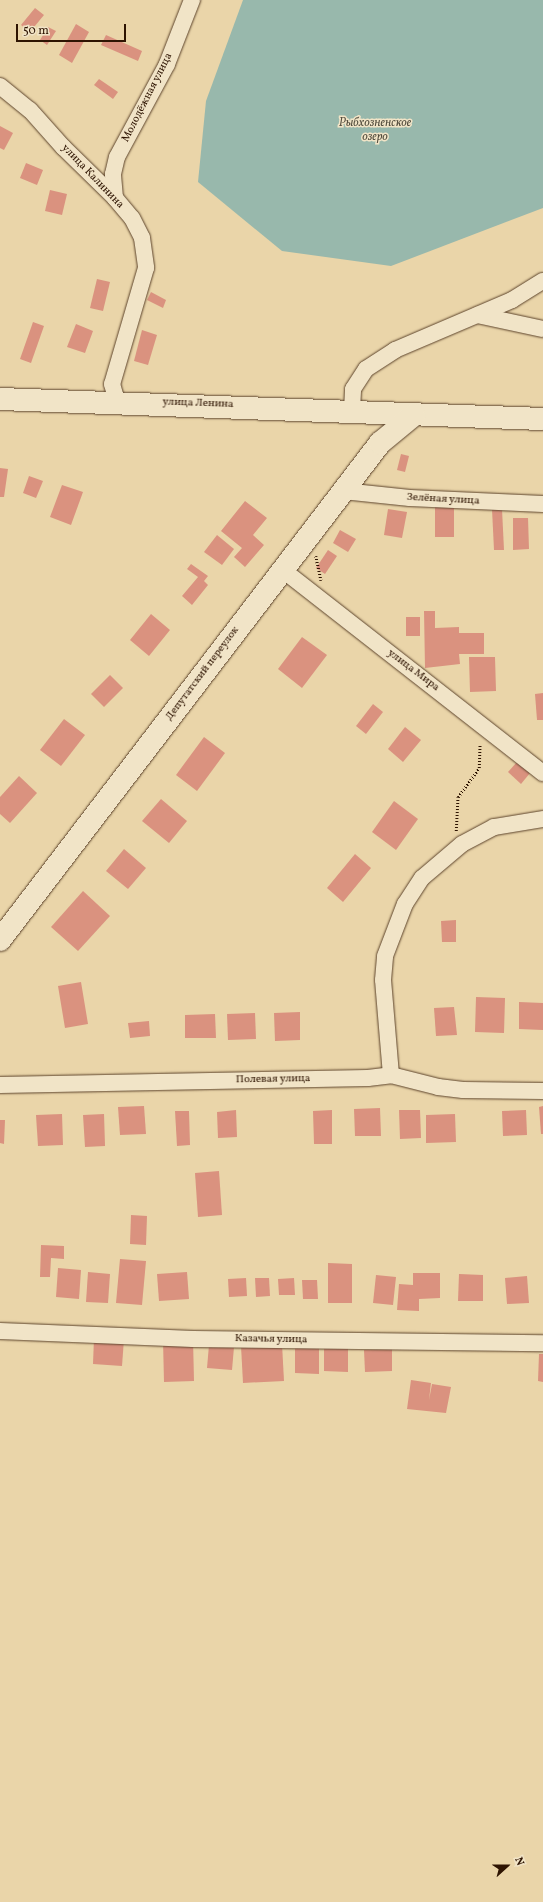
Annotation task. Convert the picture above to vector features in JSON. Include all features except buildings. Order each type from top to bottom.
[{"type":"street","name":"Молодёжная улица","points":[[116,198],[113,174],[117,157],[167,64],[192,0]]},
{"type":"street","name":"улица Калинина","points":[[0,86],[30,110],[74,158],[116,198],[132,218],[142,238],[146,268],[112,384],[117,402]]},
{"type":"street","points":[[352,410],[353,389],[366,369],[395,350],[512,300],[543,281]]},
{"type":"street","points":[[478,315],[543,329]]},
{"type":"street","name":"улица Ленина","points":[[0,399],[352,410],[405,414],[543,418]]},
{"type":"street","name":"Депутатский переулок","points":[[0,940],[343,491],[380,443],[405,414]]},
{"type":"street","name":"Зелёная улица","points":[[343,491],[410,498],[543,504]]},
{"type":"street","name":"улица Мира","points":[[283,570],[322,602],[473,717],[543,774]]},
{"type":"street","points":[[391,1075],[383,980],[386,956],[405,904],[422,878],[462,844],[494,826],[543,819]]},
{"type":"street","name":"Полевая улица","points":[[0,1085],[368,1078],[391,1075],[463,1090],[543,1091]]},
{"type":"street","name":"Казачья улица","points":[[0,1331],[193,1339],[543,1343]]},
{"type":"path","points":[[316,551],[318,572],[324,588],[322,602]]},
{"type":"path","points":[[462,844],[456,836],[455,824],[458,797],[471,780],[481,760],[480,744],[474,736],[473,717]]},
{"type":"water","name":"Рыбхозненское озеро","points":[[243,0],[543,0],[543,208],[391,266],[282,251],[198,182],[206,101]]}]
